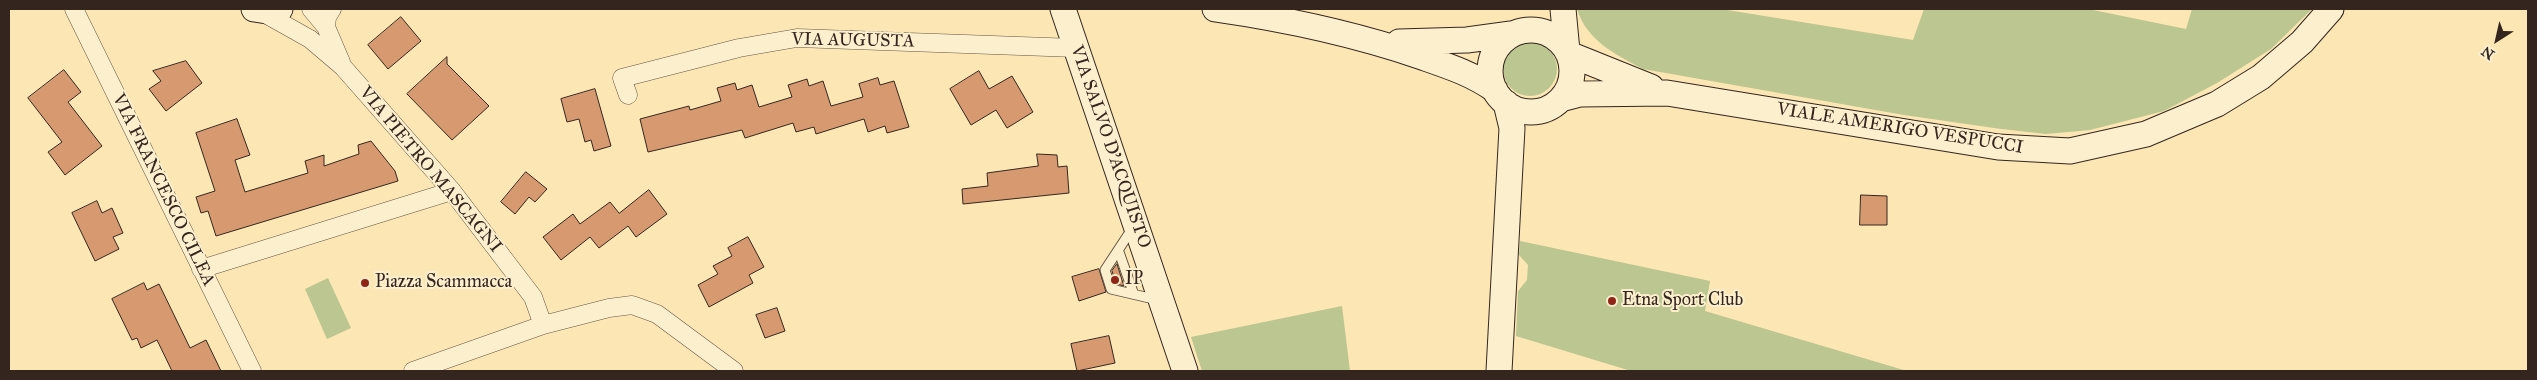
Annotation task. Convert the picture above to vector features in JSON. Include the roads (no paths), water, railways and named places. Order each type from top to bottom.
[{"type":"street","name":"VIA FRANCESCO CILEA","points":[[74,9],[252,371]]},
{"type":"street","points":[[264,9],[310,39],[344,67]]},
{"type":"street","points":[[311,9],[326,28],[344,67]]},
{"type":"street","points":[[326,28],[327,17],[332,9]]},
{"type":"street","name":"VIA SALVO D'ACQUISTO","points":[[1063,9],[1185,371]]},
{"type":"street","points":[[1215,9],[1262,16],[1379,42],[1460,70],[1481,80],[1500,97],[1525,111],[1553,104],[1580,94],[1667,93]]},
{"type":"street","points":[[1499,371],[1512,128],[1490,69],[1495,49],[1512,34],[1529,9]]},
{"type":"street","points":[[1508,190],[1525,134],[1571,81],[1572,71],[1568,53],[1564,9]]},
{"type":"street","name":"VIALE AMERIGO VESPUCCI","points":[[1667,93],[1998,147],[2070,151],[2146,134],[2217,104],[2261,77],[2302,42],[2331,9]]},
{"type":"street","points":[[1379,42],[1467,40],[1512,34],[1532,29],[1542,31],[1561,42],[1568,53],[1667,93]]},
{"type":"street","name":"VIA AUGUSTA","points":[[628,94],[622,78],[738,48],[797,38],[1076,48]]},
{"type":"street","name":"VIA PIETRO MASCAGNI","points":[[344,67],[452,191],[533,297],[544,325]]},
{"type":"street","points":[[201,269],[452,191]]},
{"type":"street","points":[[413,371],[544,325],[609,308],[632,305],[657,314],[734,371]]},
{"type":"lane","points":[[1136,222],[1119,252],[1105,270],[1111,289],[1133,292],[1162,301]]},
{"type":"lane","points":[[1119,252],[1133,292]]},
{"type":"place","name":"IP","points":[[1115,280]]},
{"type":"place","name":"Piazza Scammacca","points":[[365,283]]},
{"type":"place","name":"Etna Sport Club","points":[[1612,301]]}]
